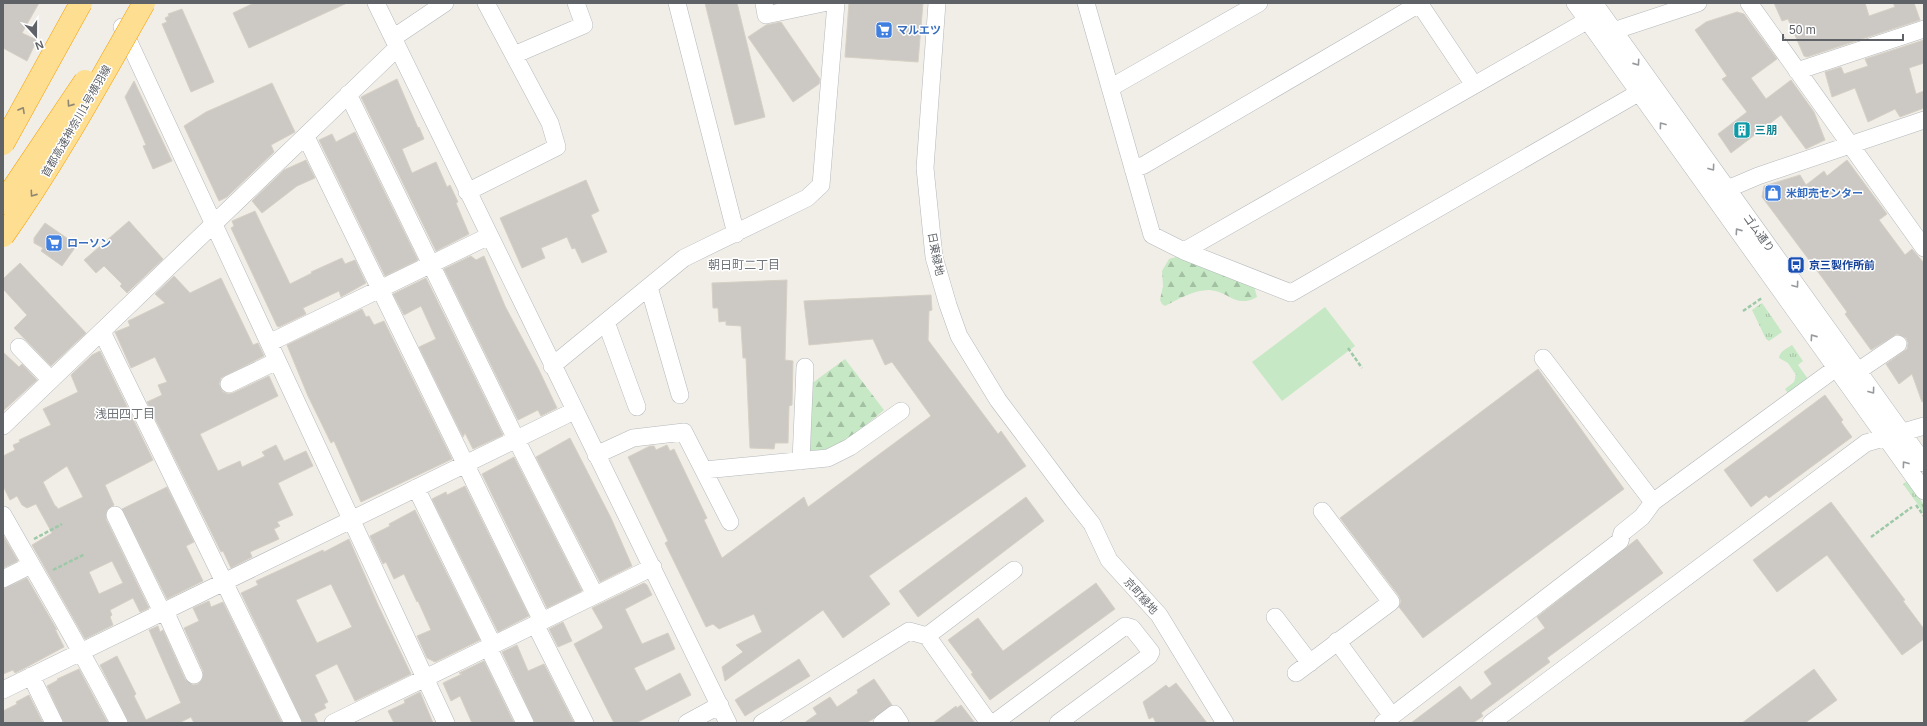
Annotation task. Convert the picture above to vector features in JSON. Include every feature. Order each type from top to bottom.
[{"type":"highway","points":[[3,144],[81,3]]},
{"type":"highway","points":[[3,203],[140,3]]},
{"type":"highway","name":"首都高速神奈川1号横羽線","points":[[3,236],[37,188],[74,127],[144,3]]},
{"type":"street","points":[[376,3],[552,366],[653,567],[728,723]]},
{"type":"street","points":[[3,426],[102,332],[213,223],[306,136],[348,94],[395,43],[445,3]]},
{"type":"street","points":[[467,192],[556,147],[550,123],[486,3]]},
{"type":"street","points":[[514,55],[584,25],[576,3]]},
{"type":"street","points":[[677,3],[736,234]]},
{"type":"street","points":[[764,3],[766,15],[803,5],[823,3]]},
{"type":"street","points":[[552,366],[684,258],[808,198],[821,185],[836,3]]},
{"type":"street","name":"日東緑地","points":[[937,3],[925,168],[934,257],[948,305],[960,336],[998,400],[1052,473]]},
{"type":"street","points":[[1086,3],[1152,235],[1184,250],[1291,293],[1645,89]]},
{"type":"street","points":[[1110,88],[1258,3]]},
{"type":"street","name":"ゴム通り","points":[[1575,3],[1594,12],[1606,34],[1720,192],[1858,371],[1924,463]]},
{"type":"street","points":[[1606,34],[1698,3]]},
{"type":"street","points":[[1749,3],[1924,248]]},
{"type":"street","points":[[1133,169],[1144,165],[1419,4],[1474,85]]},
{"type":"street","points":[[1184,250],[1474,85],[1594,12]]},
{"type":"street","points":[[121,26],[446,723]]},
{"type":"street","points":[[1797,70],[1924,30]]},
{"type":"street","points":[[348,94],[430,265],[595,595]]},
{"type":"street","points":[[1720,192],[1747,180],[1924,120]]},
{"type":"street","points":[[306,136],[465,464],[585,723]]},
{"type":"street","name":"ゴム通り","points":[[1720,192],[1836,368],[1885,436]]},
{"type":"street","points":[[269,343],[489,236]]},
{"type":"street","points":[[649,287],[680,395]]},
{"type":"street","points":[[606,322],[636,407]]},
{"type":"street","points":[[102,332],[293,723]]},
{"type":"street","points":[[1858,371],[1898,344]]},
{"type":"street","points":[[19,347],[51,380]]},
{"type":"street","points":[[1543,358],[1653,502]]},
{"type":"street","points":[[230,384],[278,361]]},
{"type":"street","points":[[801,462],[805,368]]},
{"type":"street","points":[[1337,642],[1387,719],[1620,541],[1622,532],[1642,517],[1653,502],[1836,368]]},
{"type":"street","points":[[3,690],[574,411]]},
{"type":"street","points":[[704,470],[801,462],[828,458],[850,447],[901,411]]},
{"type":"street","points":[[1491,723],[1866,443],[1885,436],[1924,426]]},
{"type":"street","points":[[596,456],[633,438],[684,432],[730,522]]},
{"type":"street","points":[[1885,436],[1924,491]]},
{"type":"street","name":"京町緑地","points":[[1052,473],[1092,524],[1109,560],[1158,615],[1225,723]]},
{"type":"street","points":[[416,488],[526,723]]},
{"type":"street","points":[[1296,673],[1391,602],[1322,511]]},
{"type":"street","points":[[115,514],[164,611],[194,675]]},
{"type":"street","points":[[3,515],[95,676],[119,723]]},
{"type":"street","points":[[333,723],[653,567]]},
{"type":"street","points":[[927,636],[1014,570]]},
{"type":"street","points":[[3,579],[35,572]]},
{"type":"street","points":[[1275,617],[1310,663]]},
{"type":"street","points":[[994,723],[1125,626],[1132,628],[1151,652],[1150,656],[1058,723]]},
{"type":"street","points":[[762,723],[908,631],[927,636],[989,723]]},
{"type":"street","points":[[31,676],[54,723]]},
{"type":"street","points":[[687,723],[720,705]]},
{"type":"street","points":[[882,723],[894,714],[900,723]]},
{"type":"path","points":[[1743,311],[1762,298]]},
{"type":"path","points":[[1348,348],[1362,368]]},
{"type":"path","points":[[1871,537],[1912,507]]},
{"type":"path","points":[[21,546],[62,524]]},
{"type":"path","points":[[35,572],[85,554]]},
{"type":"green space","points":[[1176,257],[1254,286],[1257,297],[1243,301],[1216,291],[1203,290],[1186,295],[1165,306],[1160,300],[1163,286],[1162,271],[1169,259]]},
{"type":"green space","points":[[1762,303],[1782,332],[1769,341],[1766,339],[1752,310]]},
{"type":"green space","points":[[1325,307],[1355,346],[1282,401],[1252,362]]},
{"type":"green space","points":[[1792,345],[1803,361],[1798,365],[1808,379],[1788,393],[1785,389],[1794,382],[1796,375],[1788,363],[1779,358],[1782,352]]},
{"type":"green space","points":[[845,359],[884,410],[847,440],[836,446],[825,450],[815,451],[805,448],[807,387]]},
{"type":"green space","points":[[1907,481],[1924,505],[1924,513],[1903,484]]},
{"type":"building","points":[[3,3],[39,3],[22,33],[37,40],[27,61],[3,48]]},
{"type":"building","points":[[254,3],[347,3],[249,48],[233,13]]},
{"type":"building","points":[[705,3],[737,3],[765,117],[735,125]]},
{"type":"building","name":"マルエツ","points":[[849,3],[923,3],[918,62],[845,57]]},
{"type":"building","points":[[1774,3],[1865,3],[1869,16],[1895,7],[1893,3],[1914,3],[1920,20],[1807,57],[1804,56],[1788,19],[1782,21]]},
{"type":"building","points":[[182,9],[214,82],[191,92],[162,24],[167,22],[165,18],[169,16],[168,14]]},
{"type":"building","points":[[1737,12],[1744,14],[1777,59],[1751,78],[1766,99],[1791,80],[1814,112],[1825,140],[1806,149],[1781,115],[1731,153],[1718,134],[1747,112],[1722,79],[1727,76],[1695,30],[1706,22]]},
{"type":"building","points":[[781,22],[820,79],[819,84],[793,102],[748,37],[766,25]]},
{"type":"building","points":[[1924,40],[1924,63],[1909,68],[1916,94],[1924,91],[1924,108],[1900,117],[1895,109],[1868,122],[1855,88],[1832,97],[1825,72],[1841,67],[1844,74],[1868,66],[1865,59]]},
{"type":"building","points":[[397,79],[424,139],[402,149],[412,173],[436,162],[447,187],[450,185],[458,202],[456,203],[469,234],[436,251],[361,97]]},
{"type":"building","points":[[134,81],[172,161],[153,169],[143,146],[146,145],[125,97]]},
{"type":"building","points":[[272,83],[295,132],[271,145],[274,152],[227,197],[219,201],[184,126],[206,112]]},
{"type":"building","points":[[355,132],[418,260],[385,276],[319,140],[332,134],[336,142]]},
{"type":"building","points":[[306,160],[315,178],[297,186],[262,213],[252,201],[284,170]]},
{"type":"building","points":[[1847,160],[1887,214],[1879,220],[1905,255],[1912,249],[1924,263],[1924,401],[1922,402],[1912,374],[1899,384],[1886,364],[1907,349],[1908,343],[1906,338],[1897,334],[1871,350],[1845,314],[1847,312],[1762,197],[1764,186],[1800,175],[1806,185],[1824,171],[1827,176]]},
{"type":"building","points":[[586,180],[599,211],[591,215],[607,252],[582,263],[575,248],[572,249],[567,237],[541,248],[545,258],[522,268],[500,218]]},
{"type":"building","points":[[255,211],[290,284],[312,273],[311,272],[342,258],[345,264],[355,260],[366,283],[341,297],[339,291],[303,308],[306,314],[279,327],[277,326],[231,228],[234,226],[232,221]]},
{"type":"building","points":[[129,221],[163,259],[127,293],[120,286],[122,284],[104,266],[96,273],[84,260]]},
{"type":"building","name":"ローソン","points":[[45,223],[77,245],[62,266],[41,251],[43,248],[34,243],[34,238]]},
{"type":"building","points":[[471,256],[476,260],[484,256],[505,306],[538,368],[557,408],[541,416],[538,410],[518,420],[444,269]]},
{"type":"building","points":[[20,263],[86,333],[51,366],[14,328],[27,315],[3,289],[3,279]]},
{"type":"building","points":[[174,276],[190,293],[221,278],[253,345],[258,343],[264,356],[221,378],[219,384],[223,392],[228,394],[233,393],[269,376],[278,396],[200,434],[218,471],[240,461],[242,467],[265,456],[262,452],[276,445],[284,461],[306,451],[313,466],[278,483],[293,515],[277,522],[280,526],[274,529],[279,539],[250,552],[252,557],[231,568],[223,551],[221,552],[147,402],[162,395],[158,385],[167,382],[155,357],[131,368],[115,332],[130,326],[128,321],[165,303],[155,294]]},
{"type":"building","points":[[426,278],[503,435],[473,449],[465,433],[463,437],[419,347],[436,339],[421,306],[404,315],[393,294]]},
{"type":"building","points":[[787,280],[785,360],[793,361],[792,405],[789,406],[788,443],[775,443],[774,449],[750,448],[746,358],[743,358],[741,326],[726,325],[726,321],[719,322],[718,308],[713,308],[712,283]]},
{"type":"building","points":[[931,295],[932,310],[929,311],[928,340],[998,434],[1001,431],[1026,466],[869,576],[890,604],[843,638],[823,610],[725,681],[722,667],[743,652],[736,645],[762,632],[754,614],[719,629],[713,624],[706,627],[665,543],[668,541],[628,457],[650,446],[654,446],[656,450],[667,445],[670,451],[674,449],[707,518],[704,520],[722,558],[804,497],[808,507],[931,416],[892,362],[885,365],[873,339],[809,345],[804,301]]},
{"type":"building","points":[[362,309],[366,317],[369,316],[374,325],[384,321],[452,459],[361,502],[334,441],[331,443],[308,396],[287,345]]},
{"type":"building","points":[[100,351],[153,460],[105,485],[114,505],[107,510],[106,519],[149,608],[140,612],[133,598],[110,610],[112,615],[110,617],[113,625],[85,639],[32,545],[52,533],[36,504],[27,508],[22,505],[17,496],[10,500],[3,486],[3,456],[15,450],[13,445],[20,442],[19,440],[51,425],[43,409],[78,392],[71,375],[92,355]],"holes":[[[67,466],[83,497],[58,509],[43,482]],[[112,561],[123,583],[99,594],[89,572]]]},
{"type":"building","points":[[3,352],[19,367],[22,364],[37,380],[3,411]]},
{"type":"building","points":[[1538,369],[1624,489],[1423,638],[1399,607],[1401,601],[1399,596],[1340,518]]},
{"type":"building","points":[[1825,395],[1843,420],[1841,422],[1852,437],[1769,498],[1766,495],[1751,507],[1724,470]]},
{"type":"building","points":[[570,438],[611,518],[632,566],[600,582],[536,457]]},
{"type":"building","points":[[514,457],[582,591],[547,608],[482,474]]},
{"type":"building","points":[[465,486],[529,616],[498,632],[432,499],[446,492],[447,495]]},
{"type":"building","points":[[167,487],[194,542],[186,546],[203,581],[167,599],[122,509]]},
{"type":"building","points":[[1026,497],[1044,521],[918,617],[899,591]]},
{"type":"building","points":[[1831,502],[1905,600],[1903,601],[1924,629],[1924,639],[1902,655],[1827,555],[1777,592],[1753,560]]},
{"type":"building","points":[[415,510],[480,640],[435,662],[427,658],[417,636],[431,630],[418,601],[417,602],[404,574],[394,579],[386,562],[383,564],[370,536],[390,526],[389,524]]},
{"type":"building","points":[[3,535],[18,561],[3,568]]},
{"type":"building","points":[[349,539],[411,674],[355,701],[337,664],[315,675],[328,702],[324,704],[326,708],[314,714],[318,723],[303,723],[241,593],[258,585],[256,581],[323,550],[324,552]],"holes":[[[331,584],[352,627],[317,643],[296,600]]]},
{"type":"building","points":[[1637,539],[1663,573],[1547,658],[1550,662],[1481,713],[1483,716],[1473,723],[1411,723],[1460,686],[1471,700],[1492,684],[1484,672],[1545,628],[1537,617]]},
{"type":"building","points":[[27,578],[57,630],[55,629],[64,647],[15,673],[13,670],[3,674],[3,589]]},
{"type":"building","points":[[644,583],[647,585],[652,595],[625,609],[642,644],[668,633],[675,649],[634,668],[646,691],[680,673],[691,695],[636,723],[614,723],[574,644],[602,629],[603,627],[592,608]]},
{"type":"building","points":[[1096,583],[1115,609],[990,700],[971,674],[973,673],[948,640],[978,618],[1003,651]]},
{"type":"building","points":[[209,601],[211,607],[223,602],[282,723],[194,723],[191,717],[179,723],[129,723],[100,665],[117,656],[136,694],[134,696],[146,720],[181,703],[149,630],[158,626],[160,632],[163,630],[185,679],[193,685],[198,684],[202,680],[203,671],[184,628],[199,621],[193,608]]},
{"type":"building","points":[[563,622],[572,641],[558,647],[549,629]]},
{"type":"building","points":[[517,645],[528,671],[544,664],[574,723],[535,723],[502,652]]},
{"type":"building","points":[[799,659],[810,676],[745,716],[735,700]]},
{"type":"building","points":[[484,661],[514,723],[472,723],[460,696],[451,701],[443,683],[462,674],[459,673]]},
{"type":"building","points":[[79,669],[108,723],[64,723],[47,686],[58,680],[57,679]]},
{"type":"building","points":[[1814,669],[1837,700],[1805,723],[1742,723]]},
{"type":"building","points":[[874,679],[892,705],[873,719],[866,723],[804,723],[817,714],[813,708],[830,697],[837,707],[858,693],[857,690]]},
{"type":"building","points":[[1176,683],[1207,723],[1156,723],[1153,717],[1149,719],[1143,702],[1166,685],[1169,688]]},
{"type":"building","points":[[420,692],[433,723],[394,723],[388,711],[405,703],[404,700]]},
{"type":"building","points":[[29,695],[43,723],[3,723],[3,711],[17,704],[16,702]]},
{"type":"building","points":[[961,705],[975,723],[933,723],[956,706],[957,708]]},
{"type":"place","name":"マルエツ","points":[[884,30]]},
{"type":"place","name":"三朋","points":[[1742,130]]},
{"type":"place","name":"米卸売センター","points":[[1773,193]]},
{"type":"place","name":"ローソン","points":[[54,243]]},
{"type":"place","name":"京三製作所前","points":[[1796,265]]},
{"type":"district","name":"朝日町二丁目","points":[[744,265]]},
{"type":"district","name":"浅田四丁目","points":[[125,414]]}]
